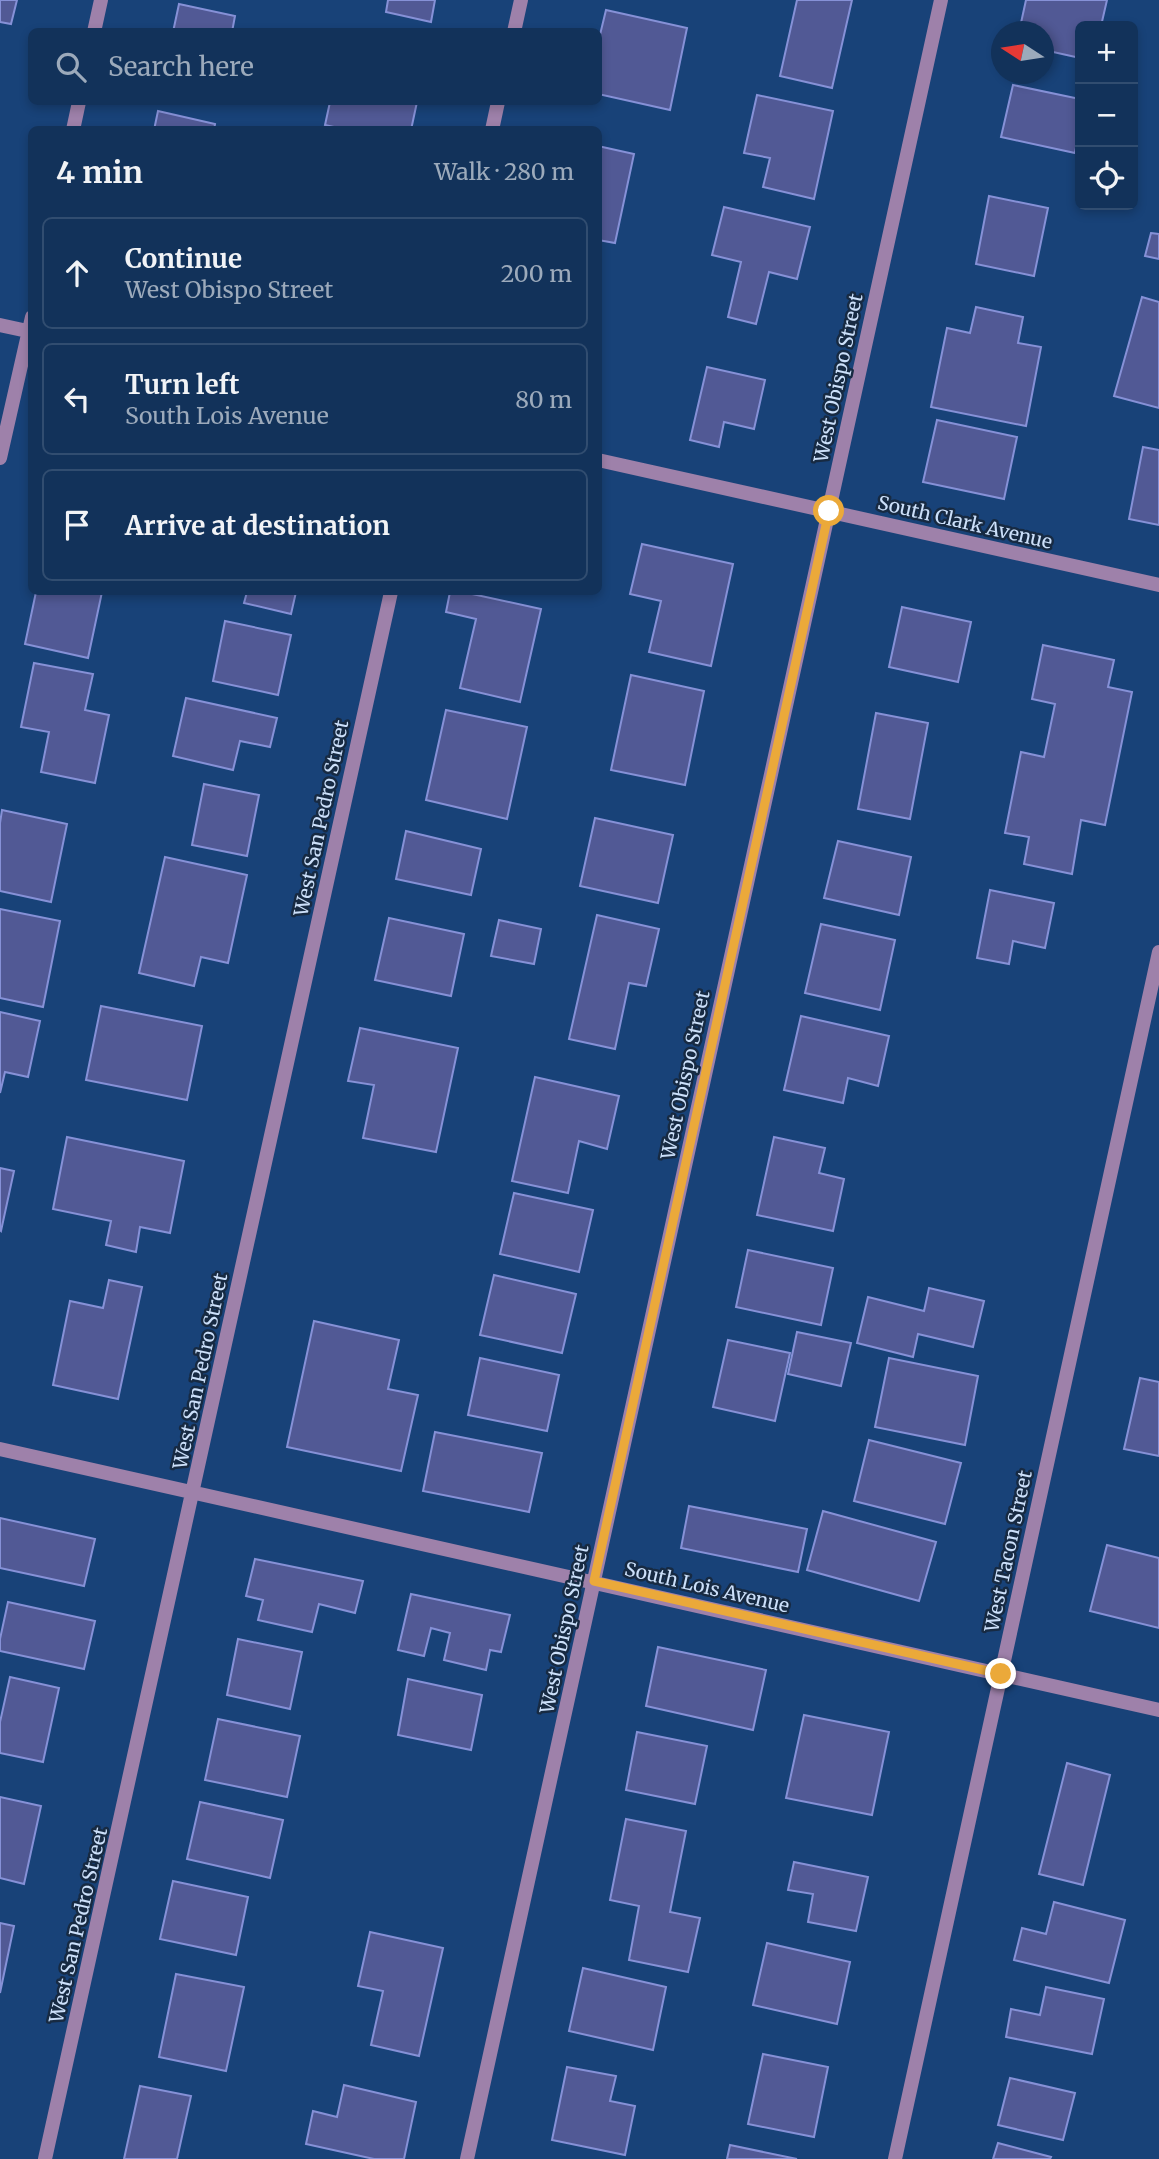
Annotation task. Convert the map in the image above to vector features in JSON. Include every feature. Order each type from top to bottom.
[{"type":"street","points":[[95,28],[101,0]]},
{"type":"street","points":[[515,28],[521,0]]},
{"type":"street","name":"West Obispo Street","points":[[467,2159],[941,0]]},
{"type":"street","points":[[73,126],[78,105]]},
{"type":"street","points":[[493,126],[497,105]]},
{"type":"street","points":[[0,325],[28,332]]},
{"type":"street","points":[[0,458],[28,340]]},
{"type":"street","name":"South Clark Avenue","points":[[602,461],[1159,585]]},
{"type":"street","name":"West San Pedro Street","points":[[45,2159],[390,595]]},
{"type":"street","name":"West Tacon Street","points":[[895,2159],[1159,952]]},
{"type":"street","name":"South Lois Avenue","points":[[0,1448],[1159,1710]]},
{"type":"building","points":[[0,0],[17,0],[11,24],[0,22]]},
{"type":"building","points":[[388,0],[435,0],[431,22],[386,12]]},
{"type":"building","points":[[797,0],[852,0],[832,88],[780,76]]},
{"type":"building","points":[[1026,0],[1107,0],[1102,21],[1075,21],[1075,57],[1054,52],[1054,21],[1021,21]]},
{"type":"building","points":[[179,4],[235,16],[233,28],[174,28]]},
{"type":"building","points":[[606,10],[687,28],[670,110],[602,95],[602,28]]},
{"type":"building","points":[[1013,85],[1075,98],[1075,153],[1001,137]]},
{"type":"building","points":[[757,95],[833,111],[814,199],[763,187],[770,158],[744,153]]},
{"type":"building","points":[[329,105],[416,105],[412,126],[325,125]]},
{"type":"building","points":[[158,111],[215,124],[215,126],[155,126]]},
{"type":"building","points":[[602,147],[634,154],[615,243],[602,241]]},
{"type":"building","points":[[989,196],[1048,208],[1034,276],[976,264]]},
{"type":"building","points":[[724,207],[810,227],[797,279],[769,272],[756,324],[728,317],[741,262],[712,255]]},
{"type":"building","points":[[1151,233],[1159,234],[1159,259],[1145,256]]},
{"type":"building","points":[[1142,297],[1159,302],[1159,408],[1114,396]]},
{"type":"building","points":[[976,307],[1023,317],[1018,343],[1041,347],[1026,426],[931,407],[947,328],[970,333]]},
{"type":"building","points":[[707,367],[765,380],[754,429],[724,422],[719,447],[690,440]]},
{"type":"building","points":[[937,420],[1017,437],[1004,499],[923,482]]},
{"type":"building","points":[[1143,447],[1159,450],[1159,525],[1129,519]]},
{"type":"building","points":[[642,544],[733,564],[711,666],[649,652],[661,601],[630,594]]},
{"type":"building","points":[[35,595],[101,595],[88,658],[25,644]]},
{"type":"building","points":[[246,595],[295,595],[291,614],[244,603]]},
{"type":"building","points":[[449,595],[477,595],[541,609],[520,702],[460,688],[476,619],[446,612]]},
{"type":"building","points":[[902,607],[971,622],[958,682],[889,667]]},
{"type":"building","points":[[225,621],[291,635],[278,695],[213,681]]},
{"type":"building","points":[[1043,645],[1114,660],[1108,687],[1132,692],[1105,825],[1081,820],[1072,874],[1024,864],[1029,837],[1005,833],[1021,752],[1044,757],[1055,704],[1032,699]]},
{"type":"building","points":[[34,663],[93,674],[85,710],[109,715],[95,783],[41,772],[49,732],[21,727]]},
{"type":"building","points":[[631,675],[704,691],[685,785],[611,770]]},
{"type":"building","points":[[186,698],[277,718],[270,747],[240,741],[233,770],[173,756]]},
{"type":"building","points":[[446,710],[527,727],[507,819],[426,800]]},
{"type":"building","points":[[876,713],[928,723],[910,819],[858,809]]},
{"type":"building","points":[[204,784],[259,795],[247,856],[192,845]]},
{"type":"building","points":[[2,810],[67,824],[51,902],[0,891]]},
{"type":"building","points":[[595,818],[673,835],[658,903],[580,886]]},
{"type":"building","points":[[406,831],[481,849],[471,895],[396,879]]},
{"type":"building","points":[[838,841],[911,857],[899,915],[824,898]]},
{"type":"building","points":[[165,857],[247,875],[228,963],[201,957],[194,986],[139,973]]},
{"type":"building","points":[[990,890],[1054,903],[1045,948],[1013,941],[1009,964],[977,958]]},
{"type":"building","points":[[0,909],[60,921],[43,1007],[0,998]]},
{"type":"building","points":[[597,915],[659,929],[646,986],[629,983],[615,1049],[569,1039]]},
{"type":"building","points":[[389,918],[464,934],[451,996],[375,980]]},
{"type":"building","points":[[499,920],[541,929],[534,964],[491,956]]},
{"type":"building","points":[[821,924],[895,940],[880,1010],[805,993]]},
{"type":"building","points":[[101,1006],[202,1026],[187,1100],[86,1080]]},
{"type":"building","points":[[0,1012],[40,1021],[28,1077],[5,1072],[0,1093]]},
{"type":"building","points":[[801,1016],[889,1036],[878,1086],[848,1078],[843,1103],[784,1090]]},
{"type":"building","points":[[360,1028],[458,1048],[436,1152],[363,1138],[374,1085],[348,1081]]},
{"type":"building","points":[[535,1077],[619,1096],[607,1149],[579,1141],[568,1193],[512,1181]]},
{"type":"building","points":[[67,1137],[184,1161],[170,1233],[140,1227],[136,1252],[106,1245],[111,1221],[53,1209]]},
{"type":"building","points":[[774,1137],[825,1148],[819,1173],[844,1179],[833,1231],[757,1215]]},
{"type":"building","points":[[0,1168],[14,1171],[1,1231],[0,1230]]},
{"type":"building","points":[[514,1193],[593,1210],[579,1272],[500,1254]]},
{"type":"building","points":[[748,1250],[833,1268],[821,1325],[736,1307]]},
{"type":"building","points":[[494,1275],[576,1294],[562,1353],[480,1335]]},
{"type":"building","points":[[109,1280],[142,1287],[118,1399],[53,1385],[70,1301],[103,1308]]},
{"type":"building","points":[[929,1288],[984,1301],[973,1347],[918,1334],[913,1357],[857,1343],[868,1297],[924,1311]]},
{"type":"building","points":[[314,1321],[399,1340],[388,1389],[418,1395],[401,1471],[287,1447]]},
{"type":"building","points":[[797,1332],[851,1343],[841,1386],[788,1374]]},
{"type":"building","points":[[728,1340],[790,1353],[775,1421],[713,1407]]},
{"type":"building","points":[[480,1358],[559,1375],[547,1431],[468,1415]]},
{"type":"building","points":[[889,1358],[978,1376],[965,1445],[875,1427]]},
{"type":"building","points":[[1140,1378],[1159,1382],[1159,1456],[1124,1449]]},
{"type":"building","points":[[435,1432],[542,1453],[529,1512],[423,1491]]},
{"type":"building","points":[[869,1440],[961,1463],[945,1524],[854,1501]]},
{"type":"building","points":[[689,1506],[807,1529],[798,1572],[681,1548]]},
{"type":"building","points":[[823,1511],[936,1542],[919,1601],[807,1570]]},
{"type":"building","points":[[0,1518],[95,1539],[84,1586],[0,1568]]},
{"type":"building","points":[[1107,1545],[1159,1558],[1159,1628],[1090,1611]]},
{"type":"building","points":[[255,1559],[363,1581],[355,1613],[319,1604],[312,1632],[258,1620],[263,1600],[246,1596]]},
{"type":"building","points":[[411,1594],[510,1615],[501,1652],[490,1650],[486,1670],[444,1660],[450,1633],[431,1628],[424,1656],[398,1650]]},
{"type":"building","points":[[8,1602],[95,1621],[84,1669],[0,1651]]},
{"type":"building","points":[[238,1639],[302,1652],[290,1709],[227,1695]]},
{"type":"building","points":[[658,1647],[766,1670],[753,1730],[646,1706]]},
{"type":"building","points":[[10,1677],[59,1688],[43,1762],[0,1753],[0,1722]]},
{"type":"building","points":[[408,1679],[482,1695],[471,1750],[398,1735]]},
{"type":"building","points":[[804,1715],[889,1732],[872,1815],[786,1798]]},
{"type":"building","points":[[218,1719],[300,1736],[287,1797],[205,1780]]},
{"type":"building","points":[[637,1732],[707,1746],[695,1804],[626,1790]]},
{"type":"building","points":[[1067,1763],[1110,1775],[1083,1885],[1039,1874]]},
{"type":"building","points":[[0,1797],[41,1806],[24,1884],[0,1878]]},
{"type":"building","points":[[200,1802],[283,1820],[270,1878],[187,1859]]},
{"type":"building","points":[[626,1819],[686,1831],[670,1912],[700,1918],[688,1972],[629,1960],[639,1906],[610,1900]]},
{"type":"building","points":[[794,1862],[868,1877],[856,1931],[808,1922],[813,1894],[788,1890]]},
{"type":"building","points":[[173,1881],[248,1897],[236,1955],[160,1939]]},
{"type":"building","points":[[1054,1902],[1125,1920],[1109,1983],[1014,1960],[1022,1928],[1046,1934]]},
{"type":"building","points":[[0,1923],[14,1926],[0,1993]]},
{"type":"building","points":[[370,1932],[443,1948],[419,2056],[371,2045],[383,1991],[358,1986]]},
{"type":"building","points":[[767,1943],[850,1962],[837,2024],[753,2005]]},
{"type":"building","points":[[583,1968],[666,1987],[653,2050],[569,2031]]},
{"type":"building","points":[[176,1974],[244,1987],[226,2071],[159,2057]]},
{"type":"building","points":[[1046,1987],[1104,1999],[1092,2054],[1006,2037],[1011,2009],[1040,2015]]},
{"type":"building","points":[[763,2054],[828,2067],[814,2137],[748,2124]]},
{"type":"building","points":[[567,2067],[616,2076],[610,2101],[635,2106],[625,2155],[552,2140]]},
{"type":"building","points":[[1010,2078],[1075,2093],[1063,2140],[998,2125]]},
{"type":"building","points":[[344,2085],[416,2102],[404,2159],[374,2159],[306,2144],[313,2111],[337,2117]]},
{"type":"building","points":[[140,2086],[191,2096],[177,2159],[124,2159]]},
{"type":"building","points":[[998,2143],[1051,2157],[993,2159]]},
{"type":"building","points":[[730,2145],[797,2159],[727,2159]]},
{"type":"route","points":[[829,511],[594,1581],[1001,1674]]}]
